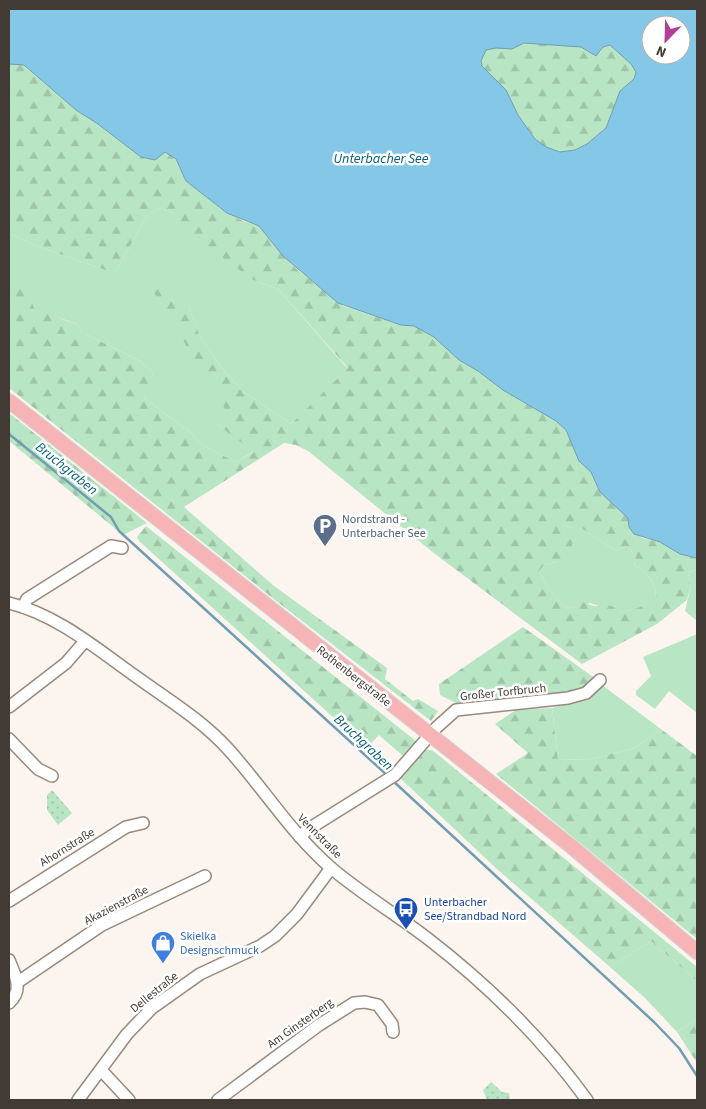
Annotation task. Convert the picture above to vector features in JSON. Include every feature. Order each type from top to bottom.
[{"type":"main road","name":"Rothenbergstraße","points":[[9,401],[587,860],[697,952]]},
{"type":"street","points":[[23,607],[27,600],[111,546],[122,548]]},
{"type":"street","name":"Vennstraße","points":[[9,603],[23,607],[59,624],[210,730],[230,751],[300,837],[331,868],[428,939],[507,1005],[550,1052],[587,1100]]},
{"type":"street","points":[[9,707],[66,663],[85,641]]},
{"type":"street","name":"Großer Torfbruch","points":[[300,837],[308,830],[395,776],[456,710],[568,698],[586,693],[600,680]]},
{"type":"street","points":[[9,739],[38,769],[52,776]]},
{"type":"street","name":"Ahornstraße","points":[[9,901],[126,827],[143,823]]},
{"type":"street","name":"Dellestraße","points":[[78,1100],[132,1028],[154,1007],[200,974],[260,946],[282,930],[297,914],[331,868]]},
{"type":"street","name":"Akazienstraße","points":[[18,982],[102,925],[206,876]]},
{"type":"street","points":[[9,960],[18,982],[16,996],[9,1003]]},
{"type":"street","name":"Am Ginsterberg","points":[[218,1100],[319,1025],[354,1003],[365,1002],[378,1005],[392,1024],[393,1032]]},
{"type":"street","points":[[101,1070],[129,1100]]},
{"type":"green space","points":[[524,43],[563,44],[581,47],[590,53],[600,52],[603,47],[610,45],[631,64],[636,72],[634,79],[620,91],[606,128],[587,144],[575,150],[560,152],[546,147],[535,139],[518,115],[506,90],[482,66],[481,61],[486,50],[496,47],[512,49]]},
{"type":"green space","points":[[21,63],[76,110],[98,124],[141,157],[146,159],[165,152],[169,153],[178,163],[186,181],[219,207],[243,221],[259,226],[283,256],[343,306],[401,325],[414,326],[434,337],[459,360],[478,371],[503,390],[556,421],[566,430],[579,461],[591,472],[600,492],[622,510],[628,518],[629,527],[642,538],[660,542],[680,554],[697,558],[697,569],[688,573],[691,586],[687,600],[657,624],[582,664],[435,554],[308,451],[296,445],[284,443],[184,507],[274,586],[387,668],[385,679],[413,701],[418,699],[438,711],[431,721],[270,596],[9,388],[9,292],[22,288],[35,310],[44,312],[52,306],[55,314],[77,324],[82,332],[138,360],[152,371],[155,388],[144,398],[191,433],[202,445],[236,462],[254,452],[218,425],[228,414],[143,275],[167,284],[189,307],[200,337],[222,368],[241,390],[291,424],[348,368],[278,289],[253,280],[178,225],[173,213],[159,208],[147,216],[116,271],[108,271],[34,245],[9,233],[9,64]],"holes":[[[581,528],[616,551],[626,546],[636,556],[634,565],[650,578],[656,597],[640,607],[620,613],[610,606],[594,606],[582,602],[576,608],[564,606],[548,589],[539,571],[545,564],[557,562],[571,556],[572,545]]]},
{"type":"green space","points":[[159,208],[173,213],[253,280],[278,289],[348,369],[291,424],[241,390],[222,368],[200,337],[189,307],[143,275],[229,414],[218,425],[255,451],[236,462],[202,445],[191,433],[144,398],[152,386],[152,371],[138,360],[82,332],[77,324],[34,310],[30,299],[9,292],[9,233],[34,245],[108,271],[116,271],[147,216]]},
{"type":"green space","points":[[9,413],[147,523],[123,535],[9,441]]},
{"type":"green space","points":[[146,526],[417,742],[403,756],[379,735],[367,748],[139,541],[137,537]]},
{"type":"green space","points":[[581,528],[616,551],[626,546],[636,556],[634,565],[647,574],[652,582],[656,598],[640,607],[620,613],[590,603],[576,608],[564,606],[548,589],[539,571],[545,564],[557,562],[572,545]]},
{"type":"green space","points":[[697,569],[697,621],[685,611],[691,586],[688,573]]},
{"type":"green space","points":[[523,627],[596,679],[586,690],[460,705],[440,695],[439,684]]},
{"type":"green space","points":[[697,634],[697,713],[669,691],[655,709],[636,695],[636,691],[651,676],[643,657]]},
{"type":"green space","points":[[602,685],[661,729],[635,748],[588,760],[558,759],[552,708],[579,699]]},
{"type":"green space","points":[[552,708],[558,759],[588,760],[635,748],[661,729],[697,756],[697,939],[496,774],[528,753],[495,724],[516,710]]},
{"type":"green space","points":[[424,750],[432,750],[697,967],[697,981],[651,941],[610,967],[497,869],[400,778]]},
{"type":"green space","points":[[52,790],[72,813],[58,825],[47,810],[47,795]]},
{"type":"green space","points":[[651,941],[697,981],[697,1019],[677,1032],[645,998],[610,967]]},
{"type":"green space","points":[[697,1019],[697,1063],[677,1032]]},
{"type":"green space","points":[[491,1082],[502,1092],[509,1093],[510,1100],[487,1100],[483,1090]]},
{"type":"water","name":"Unterbacher See","points":[[9,9],[697,9],[697,558],[680,554],[660,542],[634,534],[629,527],[628,518],[600,492],[591,472],[579,461],[566,430],[556,421],[503,390],[478,371],[459,360],[434,337],[414,326],[401,325],[338,303],[283,256],[259,226],[227,213],[186,181],[176,159],[165,152],[155,160],[141,157],[98,124],[76,110],[24,65],[9,64]],"holes":[[[524,43],[581,47],[596,56],[603,47],[610,45],[631,64],[636,72],[634,79],[620,91],[606,128],[587,144],[575,150],[560,152],[546,147],[535,139],[518,115],[506,90],[482,66],[481,61],[486,50],[496,48],[512,49]]]},
{"type":"waterway","name":"Bruchgraben","points":[[9,434],[111,517],[119,531],[388,776]]},
{"type":"waterway","name":"Bruchgraben","points":[[392,780],[654,1022],[679,1048],[697,1076]]},
{"type":"place","name":"Nordstrand - Unterbacher See","points":[[325,547]]},
{"type":"place","name":"Unterbacher See/Strandbad Nord","points":[[406,930]]},
{"type":"place","name":"Skielka Designschmuck","points":[[163,964]]}]
